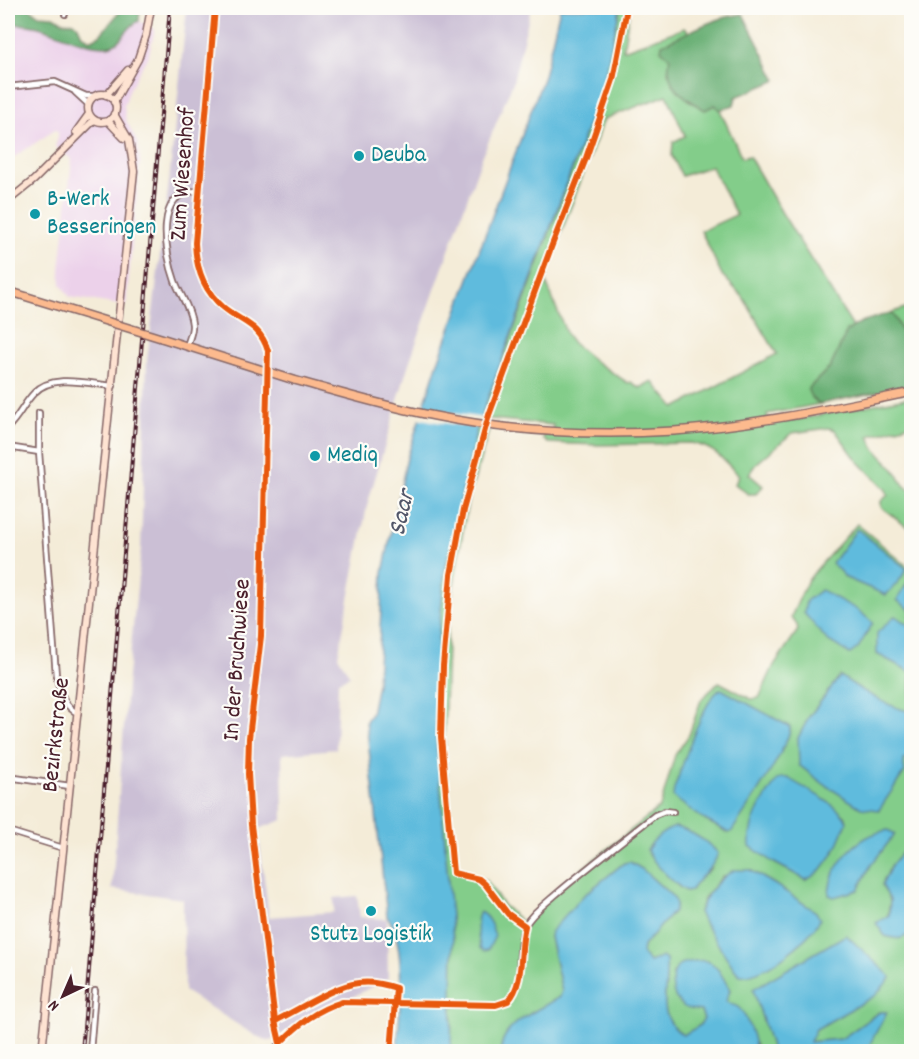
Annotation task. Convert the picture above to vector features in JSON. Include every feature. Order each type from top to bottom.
[{"type":"main road","points":[[8,291],[360,399],[436,417],[507,427],[553,431],[675,431],[768,420],[912,392]]},
{"type":"street","points":[[131,152],[129,140],[114,114],[114,102],[142,49],[151,8]]},
{"type":"street","name":"Zum Wiesenhof","points":[[215,8],[195,243],[196,260],[200,275],[213,297],[223,307],[257,329],[263,338],[268,351],[268,387]]},
{"type":"street","points":[[8,87],[48,82],[59,83],[86,96],[106,95],[133,64],[142,49]]},
{"type":"street","points":[[71,89],[88,104]]},
{"type":"street","points":[[106,95],[114,102]]},
{"type":"street","points":[[94,96],[88,104],[89,114],[94,120],[108,121],[114,114]]},
{"type":"street","points":[[66,147],[89,114]]},
{"type":"street","points":[[8,201],[34,180],[94,120]]},
{"type":"street","points":[[108,121],[120,133],[131,152]]},
{"type":"street","name":"Bezirkstraße","points":[[42,1052],[113,386],[134,171],[131,152]]},
{"type":"street","points":[[187,346],[192,324],[171,269],[167,220],[168,210],[177,196],[190,191],[199,191]]},
{"type":"street","points":[[8,427],[32,394],[45,385],[58,382],[113,386]]},
{"type":"street","name":"In der Bruchwiese","points":[[268,387],[260,645],[249,738],[249,791],[274,1010],[280,1042]]},
{"type":"street","points":[[39,412],[39,452],[56,675],[68,707],[78,713]]},
{"type":"street","points":[[8,447],[39,452]]},
{"type":"street","points":[[8,777],[70,786]]},
{"type":"street","points":[[272,1052],[280,1042],[315,1013],[333,1005],[355,1001],[501,1004],[508,1001],[517,987],[525,926],[532,917],[564,888],[655,815],[660,812],[673,812]]},
{"type":"street","points":[[8,831],[63,848]]},
{"type":"street","points":[[90,1052],[95,990]]},
{"type":"shaded area","points":[[187,8],[531,8],[513,82],[481,160],[408,366],[367,506],[338,656],[350,676],[338,681],[336,749],[282,754],[283,820],[258,829],[269,917],[334,912],[334,898],[357,896],[360,917],[387,919],[388,978],[270,1041],[256,1036],[184,991],[183,899],[112,889],[127,686],[141,548],[147,361]]},
{"type":"shaded area","points":[[139,21],[155,29],[149,54],[130,88],[124,106],[126,120],[138,144],[140,163],[126,306],[70,297],[61,285],[60,269],[72,159],[55,147],[58,131],[55,130],[8,161],[8,25],[16,23],[37,26],[88,43],[120,40],[129,28]]},
{"type":"green space","points":[[8,8],[29,8],[39,15],[53,16],[64,22],[74,22],[82,35],[90,40],[100,35],[123,8],[140,8],[139,21],[120,39],[107,46],[82,42],[33,26],[8,25]]},
{"type":"green space","points":[[620,8],[630,8],[623,50],[684,28],[689,32],[678,38],[670,57],[668,73],[690,101],[705,110],[715,105],[720,110],[742,158],[749,156],[853,327],[847,331],[831,366],[808,389],[820,404],[767,414],[769,425],[911,397],[911,424],[869,436],[877,451],[911,491],[911,530],[881,507],[881,501],[888,495],[886,490],[856,459],[835,430],[829,428],[792,433],[755,465],[749,474],[763,486],[756,494],[748,494],[735,484],[739,475],[718,455],[700,445],[691,443],[598,445],[548,443],[543,439],[544,435],[553,435],[553,425],[481,418],[603,84]],"holes":[[[667,95],[685,136],[673,142],[672,156],[682,176],[711,166],[736,215],[701,231],[722,275],[743,297],[777,354],[675,408],[652,381],[640,388],[631,382],[628,383],[596,362],[573,343],[567,335],[546,282],[548,268],[604,119]]]},
{"type":"green space","points":[[743,14],[776,79],[736,97],[734,105],[720,110],[715,105],[705,110],[682,95],[673,84],[669,70],[670,58],[661,50],[662,44],[711,22]]},
{"type":"green space","points":[[911,306],[911,349],[890,313]]},
{"type":"green space","points":[[890,313],[911,349],[911,385],[820,404],[814,400],[808,389],[831,366],[847,331],[861,322]]},
{"type":"green space","points":[[477,428],[489,430],[468,501],[448,619],[444,735],[449,808],[457,869],[487,881],[503,905],[521,921],[525,921],[568,880],[660,807],[675,755],[689,735],[701,700],[719,682],[751,699],[759,698],[774,665],[798,630],[791,617],[807,582],[857,524],[911,569],[911,577],[897,600],[911,610],[911,627],[894,616],[877,654],[911,672],[911,712],[883,702],[840,676],[809,717],[798,739],[903,760],[911,756],[911,848],[906,848],[891,866],[882,885],[890,900],[885,936],[899,938],[911,931],[911,1051],[866,1051],[886,1012],[879,1012],[841,1039],[809,1042],[816,1029],[853,1008],[754,989],[771,1046],[770,1051],[754,1051],[756,1045],[725,1000],[730,990],[718,970],[709,961],[673,973],[675,995],[681,1003],[701,1011],[704,1019],[699,1026],[683,1036],[674,1028],[666,1011],[666,960],[662,958],[649,962],[642,953],[643,946],[674,911],[674,898],[642,869],[630,862],[624,863],[582,897],[550,937],[562,991],[560,997],[514,1026],[507,1034],[501,1051],[451,1052],[452,1006],[479,1003],[452,1002],[453,941],[436,756],[438,640],[445,570]],"holes":[[[790,727],[783,749],[729,833],[705,820]],[[821,798],[845,816],[847,821],[806,880],[771,861]],[[650,856],[711,868],[691,890],[686,891],[679,887]],[[750,870],[816,912],[805,938],[770,965],[699,912],[705,897],[722,877]]]},
{"type":"water","name":"Saar","points":[[560,8],[620,8],[603,84],[477,428],[445,570],[438,640],[436,734],[453,941],[451,1051],[397,1051],[400,962],[394,928],[387,917],[366,721],[371,714],[377,684],[383,572],[407,458],[438,362],[544,76]]},
{"type":"water","points":[[857,529],[907,569],[886,595],[846,578],[832,563]]},
{"type":"water","points":[[912,577],[911,610],[897,600]]},
{"type":"water","points":[[821,590],[858,610],[873,623],[858,648],[850,654],[827,640],[804,613],[806,601]]},
{"type":"water","points":[[895,616],[911,627],[911,672],[877,654],[877,633]]},
{"type":"water","points":[[840,676],[883,702],[911,712],[911,756],[903,760],[905,771],[879,810],[861,808],[799,765],[798,738],[809,717]]},
{"type":"water","points":[[721,689],[790,727],[775,763],[729,833],[705,820],[673,797],[700,719],[714,695]]},
{"type":"water","points":[[788,778],[820,797],[837,809],[847,821],[837,847],[827,863],[806,880],[771,861],[750,846],[754,819],[777,780]]},
{"type":"water","points":[[675,827],[698,837],[718,853],[713,863],[691,890],[686,891],[670,879],[647,850],[659,836]]},
{"type":"water","points":[[888,830],[895,834],[871,865],[858,890],[834,897],[829,895],[834,872],[848,853],[866,838]]},
{"type":"water","points":[[906,848],[911,848],[911,931],[902,938],[896,938],[885,936],[876,923],[889,915],[890,900],[882,885],[891,866]]},
{"type":"water","points":[[630,862],[642,869],[674,898],[676,904],[674,911],[643,946],[642,953],[649,962],[662,957],[666,960],[666,1011],[674,1028],[683,1035],[699,1026],[704,1019],[701,1011],[683,1006],[676,997],[672,985],[676,968],[680,964],[706,961],[716,967],[730,990],[726,1001],[738,1007],[744,1016],[752,1035],[754,1051],[501,1051],[502,1041],[514,1025],[560,997],[562,991],[550,937],[551,931],[582,897],[624,863]]},
{"type":"water","points":[[734,870],[750,870],[816,912],[820,919],[807,937],[785,956],[750,974],[740,975],[735,970],[699,912],[713,888]]},
{"type":"water","points":[[480,912],[488,919],[495,936],[488,950],[484,951],[480,948],[477,930]]},
{"type":"water","points":[[846,935],[891,977],[876,995],[816,1029],[810,1042],[841,1039],[880,1012],[887,1012],[866,1051],[770,1051],[771,1046],[753,989]]},
{"type":"pier","points":[[420,407],[484,418],[480,428],[436,422],[417,418]]},
{"type":"railway","points":[[82,1052],[170,8]]},
{"type":"cycle path","points":[[215,8],[195,243],[199,270],[211,294],[223,307],[255,329],[265,342],[268,351],[261,636],[249,738],[248,774],[251,825],[275,1021],[280,1043],[308,1018],[342,1002],[496,1005],[508,1001],[517,985],[525,926],[508,914],[479,879],[453,873],[441,737],[443,666],[451,575],[463,510],[489,415],[585,161],[613,80],[627,8]]},
{"type":"cycle path","points":[[275,1021],[327,993],[348,985],[368,982],[387,985],[396,988],[391,1052]]},
{"type":"place","name":"Deuba","points":[[359,156]]},
{"type":"place","name":"B-Werk Besseringen","points":[[35,214]]},
{"type":"place","name":"Mediq","points":[[315,456]]},
{"type":"place","name":"Stutz Logistik","points":[[371,911]]}]
